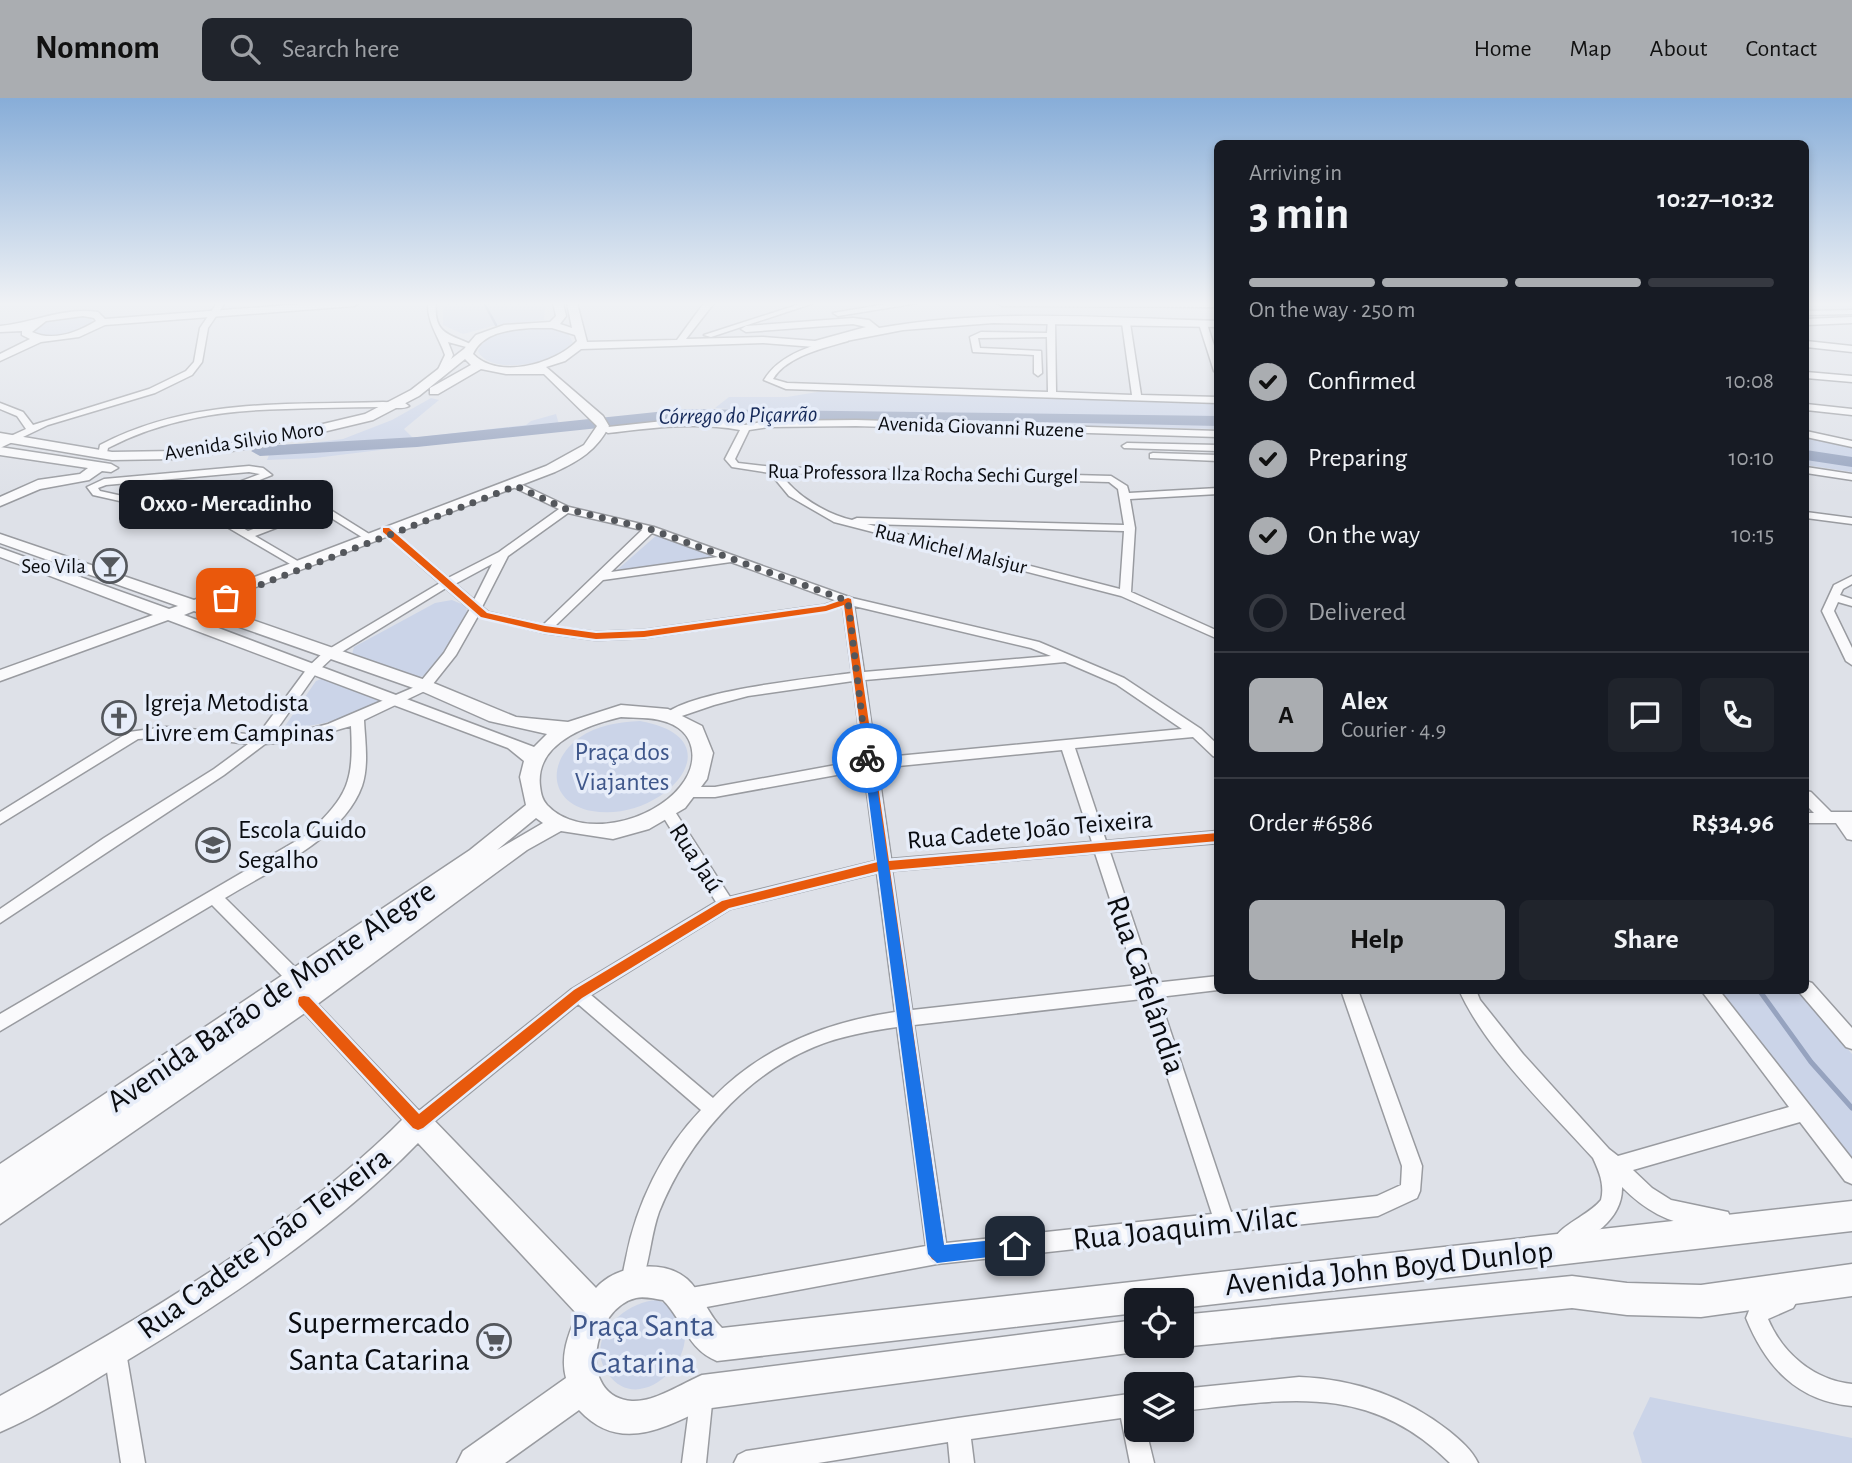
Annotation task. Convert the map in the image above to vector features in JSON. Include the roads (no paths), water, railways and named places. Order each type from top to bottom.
[{"type":"main road","name":"Avenida Silvio Moro","points":[[101,462],[188,461],[348,423],[400,405],[449,367]]},
{"type":"main road","points":[[318,430],[353,426],[477,367]]},
{"type":"main road","points":[[498,367],[547,371],[605,424]]},
{"type":"main road","points":[[523,369],[533,367]]},
{"type":"main road","points":[[556,367],[555,370],[605,424]]},
{"type":"main road","points":[[348,423],[355,415],[352,406]]},
{"type":"main road","points":[[0,676],[198,607],[582,456],[596,446],[605,424]]},
{"type":"main road","points":[[6,438],[101,462]]},
{"type":"main road","points":[[0,451],[71,464],[101,462]]},
{"type":"main road","points":[[31,487],[84,477],[101,462]]},
{"type":"main road","points":[[0,502],[65,473],[71,464]]},
{"type":"main road","points":[[198,607],[297,565],[387,532]]},
{"type":"main road","points":[[0,538],[89,567],[328,655],[425,686],[477,709],[545,730],[569,728]]},
{"type":"main road","points":[[0,552],[515,744],[529,752],[534,761]]},
{"type":"main road","points":[[70,577],[89,567]]},
{"type":"main road","points":[[0,684],[174,615]]},
{"type":"main road","points":[[621,711],[646,711],[670,716],[694,731],[705,753],[700,779],[691,792],[667,811],[625,828],[580,829],[559,823],[537,806],[528,784],[534,761],[543,748],[569,728],[586,720],[621,711]]},
{"type":"main road","name":"Avenida Barão de Monte Alegre","points":[[0,1210],[300,990],[477,856],[537,806]]},
{"type":"main road","name":"Avenida Barão de Monte Alegre","points":[[0,1180],[559,823]]},
{"type":"main road","points":[[418,1123],[595,1310]]},
{"type":"main road","name":"Rua Cadete João Teixeira","points":[[0,1415],[115,1352],[220,1284],[389,1155],[418,1123]]},
{"type":"main road","name":"Avenida John Boyd Dunlop","points":[[684,1300],[694,1321],[717,1345],[1846,1217]]},
{"type":"main road","name":"Avenida John Boyd Dunlop","points":[[1194,1330],[1572,1292],[1627,1299],[1701,1301],[1846,1281]]},
{"type":"main road","points":[[684,1300],[667,1284],[632,1282],[615,1290],[595,1310],[579,1356],[582,1387],[597,1407],[614,1416],[634,1418],[654,1413],[702,1392],[1124,1338]]},
{"type":"main road","points":[[475,1463],[582,1387]]},
{"type":"street","points":[[0,445],[6,438],[84,409],[152,391],[189,373],[194,367]]},
{"type":"street","points":[[439,376],[443,367]]},
{"type":"street","points":[[778,367],[768,380],[776,384],[802,387],[1214,400]]},
{"type":"street","points":[[1038,367],[1038,373]]},
{"type":"street","points":[[1051,367],[1052,395]]},
{"type":"street","points":[[1132,367],[1137,397]]},
{"type":"street","points":[[1809,374],[1852,379]]},
{"type":"street","points":[[101,462],[103,447],[108,444],[181,418],[246,409],[400,405]]},
{"type":"street","points":[[0,406],[20,414],[31,429]]},
{"type":"street","points":[[1809,407],[1852,412]]},
{"type":"street","name":"Avenida Giovanni Ruzene","points":[[605,424],[712,422],[745,428],[769,424],[830,423],[1214,434]]},
{"type":"street","points":[[1809,427],[1838,441]]},
{"type":"street","points":[[745,428],[730,459],[735,465],[774,470]]},
{"type":"street","points":[[1809,435],[1852,444]]},
{"type":"street","points":[[1214,448],[1128,451],[1214,458]]},
{"type":"street","points":[[173,510],[267,475],[265,472],[236,470],[104,482],[92,487],[97,493],[225,522],[297,565]]},
{"type":"street","name":"Rua Michel Malsjur","points":[[774,470],[784,486],[800,499],[838,520],[1125,594],[1214,633]]},
{"type":"street","points":[[1809,470],[1852,477]]},
{"type":"street","name":"Rua Professora Ilza Rocha Sechi Gurgel","points":[[741,471],[1104,478],[1120,484],[1125,496]]},
{"type":"street","points":[[514,484],[566,509],[650,529],[848,601],[1035,645],[1120,681],[1196,732],[1214,749]]},
{"type":"street","points":[[1125,594],[1130,528],[1125,496],[1214,491]]},
{"type":"street","points":[[247,536],[321,507],[369,537]]},
{"type":"street","points":[[0,917],[109,842],[219,772],[262,740],[313,669],[328,655],[447,583],[503,554],[566,509]]},
{"type":"street","points":[[1809,514],[1852,521]]},
{"type":"street","points":[[838,520],[1130,528]]},
{"type":"street","points":[[545,629],[650,529]]},
{"type":"street","points":[[387,532],[484,615],[545,629],[596,636],[644,634],[826,608],[848,601]]},
{"type":"street","points":[[0,819],[134,734],[153,731],[202,733],[262,740],[308,735],[357,719],[425,686],[444,662],[503,554]]},
{"type":"street","points":[[600,577],[735,559]]},
{"type":"street","points":[[1852,579],[1838,587],[1828,611],[1852,661]]},
{"type":"street","points":[[1833,596],[1852,603]]},
{"type":"street","points":[[848,601],[881,866],[937,1254]]},
{"type":"street","points":[[670,716],[699,703],[751,690],[857,676],[1069,658]]},
{"type":"street","points":[[0,1023],[313,838],[341,811],[355,791],[360,774],[357,719]]},
{"type":"street","points":[[691,792],[715,793],[868,764],[1196,732]]},
{"type":"street","name":"Rua Cafelândia","points":[[1068,746],[1225,1224]]},
{"type":"street","points":[[1809,798],[1840,817],[1852,835]]},
{"type":"street","name":"Rua Jaú","points":[[667,811],[726,904]]},
{"type":"street","points":[[1809,818],[1840,817]]},
{"type":"street","name":"Rua Cadete João Teixeira","points":[[418,1123],[578,994],[726,904],[881,866],[1214,837]]},
{"type":"street","points":[[214,897],[418,1123]]},
{"type":"street","points":[[632,1282],[640,1233],[651,1202],[681,1148],[712,1108],[786,1052],[822,1037],[903,1018],[1214,983]]},
{"type":"street","points":[[1809,991],[1852,1041]]},
{"type":"street","points":[[578,994],[712,1108]]},
{"type":"street","name":"Rua Joaquim Vilac","points":[[684,1300],[937,1254],[1378,1206],[1410,1191],[1412,1166],[1350,994]]},
{"type":"street","points":[[1469,994],[1474,1005],[1517,1060],[1608,1162],[1660,1208],[1701,1218],[1782,1225]]},
{"type":"street","points":[[1712,994],[1852,1174]]},
{"type":"street","points":[[1608,1162],[1803,1112]]},
{"type":"street","points":[[1548,1250],[1606,1216],[1614,1203],[1615,1193],[1608,1162]]},
{"type":"street","points":[[1846,1281],[1760,1311],[1757,1318],[1762,1334],[1775,1351],[1809,1383],[1852,1395]]},
{"type":"street","points":[[115,1352],[133,1463]]},
{"type":"street","points":[[1194,1399],[1300,1388],[1349,1393],[1395,1410],[1436,1435],[1466,1463]]},
{"type":"street","points":[[694,1463],[702,1392]]},
{"type":"street","points":[[746,1463],[789,1459],[958,1429],[1124,1406]]},
{"type":"street","points":[[958,1429],[962,1463]]},
{"type":"street","points":[[1138,1442],[1142,1463]]},
{"type":"waterway","name":"Córrego do Piçarrão","points":[[260,451],[417,442],[685,414],[947,415],[1214,421]]},
{"type":"waterway","name":"Córrego do Piçarrão","points":[[1809,455],[1852,462]]},
{"type":"waterway","points":[[1762,994],[1811,1062],[1852,1108]]},
{"type":"place","name":"Seo Vila","points":[[110,566]]},
{"type":"place","name":"Oxxo - Mercadinho","points":[[226,598]]},
{"type":"place","name":"Igreja Metodista Livre em Campinas","points":[[119,718]]},
{"type":"place","name":"Escola Guido Segalho","points":[[213,845]]},
{"type":"place","name":"Supermercado Santa Catarina","points":[[494,1341]]},
{"type":"park label","name":"Praça dos Viajantes","points":[[622,767]]},
{"type":"park label","name":"Praça Santa Catarina","points":[[643,1344]]}]
